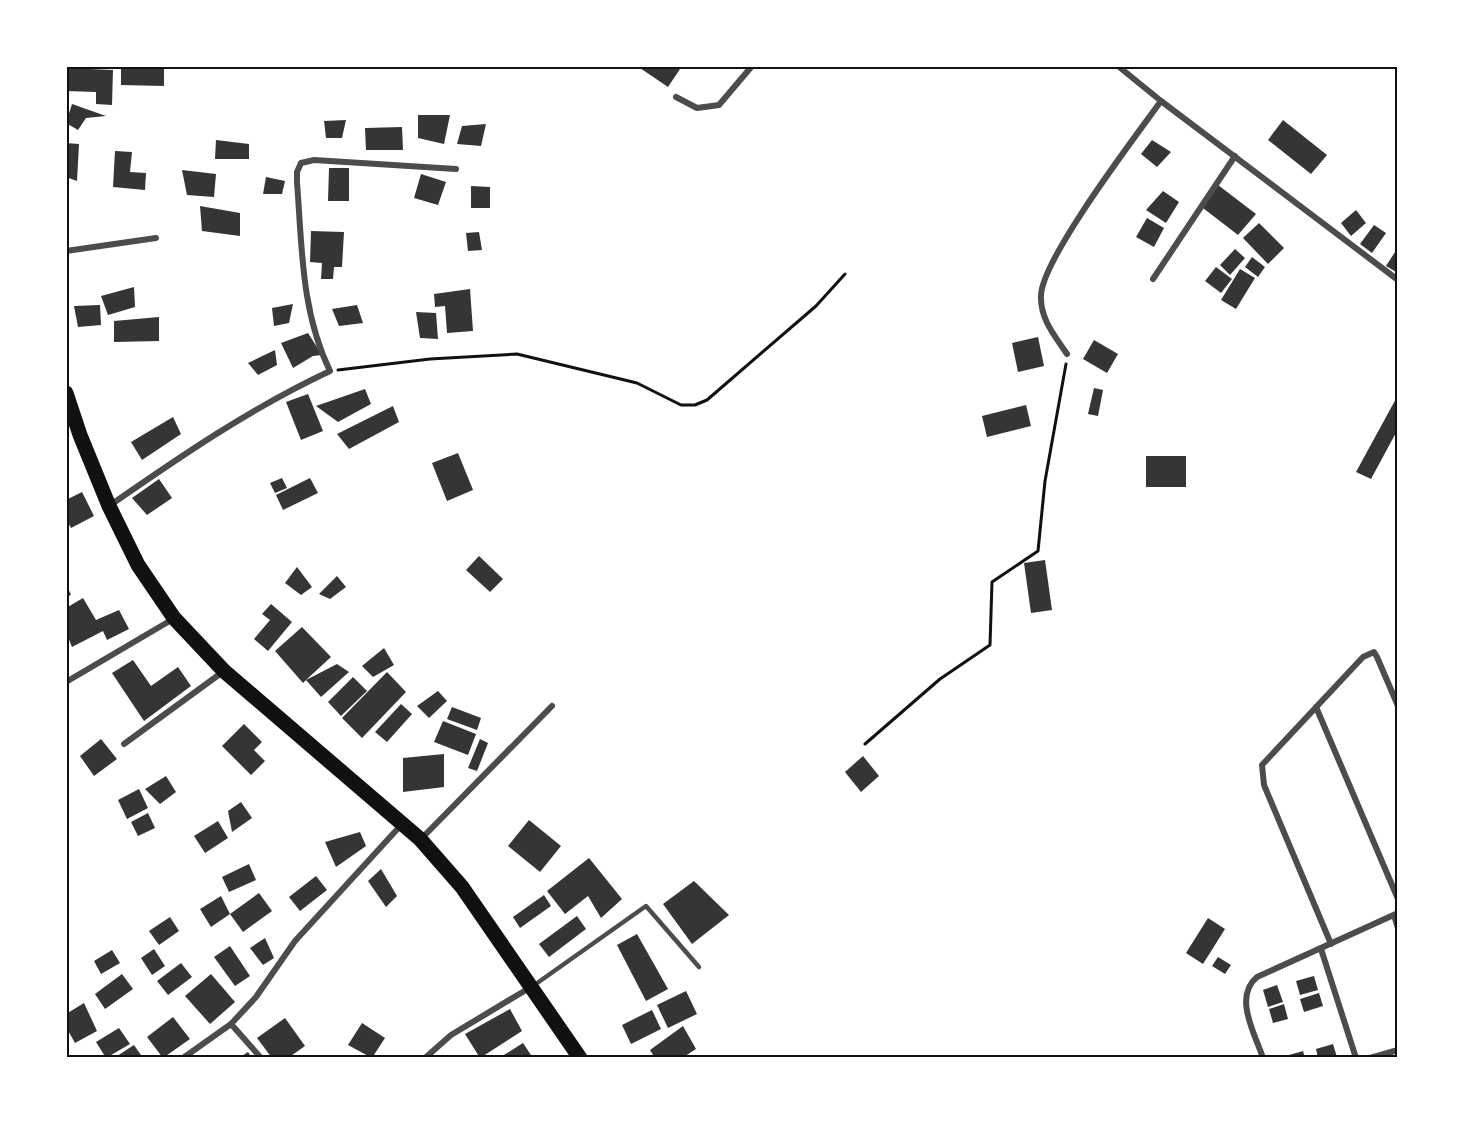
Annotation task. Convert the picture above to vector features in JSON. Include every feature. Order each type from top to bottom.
[{"type":"highway","points":[[66,393],[80,435],[109,506],[138,565],[174,618],[224,671],[420,839],[462,887],[580,1058]]},
{"type":"street","points":[[676,97],[697,108],[719,105],[752,66]]},
{"type":"street","points":[[1118,66],[1398,280]]},
{"type":"street","points":[[1067,354],[1042,311],[1041,297],[1044,277],[1100,187],[1161,101]]},
{"type":"street","points":[[1153,279],[1236,156]]},
{"type":"street","points":[[109,506],[201,441],[286,391],[330,371],[314,333],[307,305],[297,182],[299,165],[303,161],[456,169]]},
{"type":"street","points":[[66,251],[156,238]]},
{"type":"street","points":[[66,682],[174,618]]},
{"type":"street","points":[[1331,944],[1276,817],[1261,771],[1268,758],[1363,657],[1374,652],[1398,706]]},
{"type":"street","points":[[124,744],[224,671]]},
{"type":"street","points":[[420,839],[552,706]]},
{"type":"street","points":[[1316,707],[1398,899]]},
{"type":"street","points":[[183,1058],[231,1024],[256,997],[296,941],[403,824]]},
{"type":"street","points":[[66,827],[66,854]]},
{"type":"street","points":[[1263,1058],[1245,1005],[1248,986],[1257,976],[1396,914],[1398,928]]},
{"type":"street","points":[[1321,949],[1356,1058]]},
{"type":"street","points":[[425,1058],[451,1035],[531,987]]},
{"type":"street","points":[[231,1024],[261,1058]]},
{"type":"street","points":[[1370,1058],[1398,1050]]},
{"type":"lane","points":[[531,987],[646,906],[699,967]]},
{"type":"path","points":[[330,371],[440,358],[517,354],[637,383],[681,405],[695,405],[707,400],[816,306],[845,274]]},
{"type":"path","points":[[865,744],[940,679],[990,645],[992,582],[1038,551],[1046,481],[1067,354]]},
{"type":"building","points":[[121,66],[164,66],[164,86],[121,85]]},
{"type":"building","points":[[637,66],[682,66],[668,87]]},
{"type":"building","points":[[66,68],[113,70],[112,105],[96,104],[96,92],[66,91]]},
{"type":"building","points":[[72,104],[106,116],[86,118],[78,130],[66,123]]},
{"type":"building","points":[[418,115],[450,115],[444,144],[418,138]]},
{"type":"building","points":[[346,120],[342,138],[326,138],[324,121]]},
{"type":"building","points":[[1283,120],[1327,155],[1311,174],[1268,140]]},
{"type":"building","points":[[486,124],[481,146],[457,144],[462,126]]},
{"type":"building","points":[[402,127],[403,150],[366,150],[365,128]]},
{"type":"building","points":[[216,140],[249,144],[249,159],[215,159]]},
{"type":"building","points":[[1152,140],[1171,152],[1157,167],[1141,154]]},
{"type":"building","points":[[66,143],[79,144],[77,181],[66,177]]},
{"type":"building","points":[[115,151],[132,152],[130,172],[146,173],[145,190],[113,187]]},
{"type":"building","points":[[329,168],[349,168],[349,201],[328,201]]},
{"type":"building","points":[[182,170],[216,174],[214,197],[187,195]]},
{"type":"building","points":[[421,174],[446,182],[438,205],[414,198]]},
{"type":"building","points":[[266,177],[285,181],[282,194],[263,194]]},
{"type":"building","points":[[1218,185],[1256,214],[1238,235],[1203,208]]},
{"type":"building","points":[[471,186],[490,187],[490,208],[471,208]]},
{"type":"building","points":[[1163,191],[1179,202],[1166,223],[1146,210]]},
{"type":"building","points":[[200,206],[240,213],[240,236],[202,231]]},
{"type":"building","points":[[1356,210],[1366,223],[1351,236],[1341,223]]},
{"type":"building","points":[[1147,218],[1164,228],[1154,247],[1136,237]]},
{"type":"building","points":[[1259,223],[1284,248],[1268,264],[1243,238]]},
{"type":"building","points":[[1374,225],[1386,233],[1372,253],[1360,244]]},
{"type":"building","points":[[311,231],[344,232],[342,267],[334,267],[333,279],[321,279],[322,263],[310,262]]},
{"type":"building","points":[[479,232],[482,250],[468,251],[466,233]]},
{"type":"building","points":[[1235,249],[1245,258],[1230,275],[1220,265]]},
{"type":"building","points":[[1395,252],[1398,253],[1398,273],[1386,266]]},
{"type":"building","points":[[1252,257],[1265,267],[1258,277],[1245,267]]},
{"type":"building","points":[[1216,267],[1232,279],[1221,293],[1205,281]]},
{"type":"building","points":[[1240,269],[1255,278],[1236,309],[1221,300]]},
{"type":"building","points":[[134,287],[135,307],[108,315],[101,296]]},
{"type":"building","points":[[470,289],[473,331],[447,333],[445,306],[435,307],[434,294]]},
{"type":"building","points":[[293,304],[289,323],[274,326],[272,308]]},
{"type":"building","points":[[100,305],[101,325],[78,327],[74,306]]},
{"type":"building","points":[[357,305],[363,323],[339,326],[332,309]]},
{"type":"building","points":[[416,312],[436,313],[438,339],[420,338]]},
{"type":"building","points":[[159,317],[159,341],[114,342],[114,321]]},
{"type":"building","points":[[308,333],[322,355],[313,356],[293,368],[281,343]]},
{"type":"building","points":[[1038,337],[1044,366],[1018,372],[1012,343]]},
{"type":"building","points":[[1094,340],[1118,354],[1107,373],[1083,359]]},
{"type":"building","points":[[275,350],[277,365],[258,375],[248,363]]},
{"type":"building","points":[[1094,388],[1103,390],[1098,416],[1088,414]]},
{"type":"building","points":[[365,389],[371,404],[338,422],[316,406]]},
{"type":"building","points":[[308,394],[323,431],[301,440],[286,402]]},
{"type":"building","points":[[1398,395],[1398,429],[1371,479],[1356,472]]},
{"type":"building","points":[[1026,405],[1031,426],[987,437],[982,416]]},
{"type":"building","points":[[393,406],[399,422],[349,449],[337,434]]},
{"type":"building","points":[[173,417],[181,434],[142,460],[131,442]]},
{"type":"building","points":[[458,453],[473,490],[447,501],[432,463]]},
{"type":"building","points":[[1146,456],[1186,456],[1186,487],[1146,487]]},
{"type":"building","points":[[282,478],[287,488],[275,493],[270,483]]},
{"type":"building","points":[[310,478],[318,493],[283,510],[276,495]]},
{"type":"building","points":[[159,479],[172,498],[147,515],[132,498]]},
{"type":"building","points":[[82,492],[94,516],[71,528],[66,519],[66,500]]},
{"type":"building","points":[[479,556],[503,579],[490,592],[466,570]]},
{"type":"building","points":[[1045,560],[1052,610],[1031,613],[1024,563]]},
{"type":"building","points":[[297,567],[312,587],[301,595],[285,583]]},
{"type":"building","points":[[337,576],[346,587],[330,599],[319,594]]},
{"type":"building","points":[[66,583],[71,595],[66,597]]},
{"type":"building","points":[[83,598],[96,620],[119,610],[129,629],[107,640],[103,631],[72,647],[66,632],[66,608]]},
{"type":"building","points":[[271,604],[292,622],[268,651],[254,639],[270,620],[262,614]]},
{"type":"building","points":[[302,627],[331,657],[303,683],[275,651]]},
{"type":"building","points":[[384,648],[394,665],[373,677],[362,666]]},
{"type":"building","points":[[133,660],[151,686],[178,667],[191,686],[144,721],[112,673]]},
{"type":"building","points":[[337,664],[349,672],[321,697],[306,680]]},
{"type":"building","points":[[387,672],[406,692],[362,738],[342,718]]},
{"type":"building","points":[[353,677],[367,691],[341,716],[328,702]]},
{"type":"building","points":[[438,691],[447,701],[429,718],[417,706]]},
{"type":"building","points":[[401,704],[412,714],[387,742],[375,732]]},
{"type":"building","points":[[452,707],[481,718],[477,730],[447,719]]},
{"type":"building","points":[[443,721],[476,734],[468,755],[434,742]]},
{"type":"building","points":[[244,724],[262,742],[254,750],[265,761],[251,775],[222,746]]},
{"type":"building","points":[[101,739],[117,759],[94,776],[80,756]]},
{"type":"building","points":[[480,739],[488,743],[477,771],[468,768]]},
{"type":"building","points":[[444,754],[444,787],[403,792],[403,758]]},
{"type":"building","points":[[863,756],[879,776],[861,792],[845,772]]},
{"type":"building","points":[[166,776],[176,792],[160,804],[145,789]]},
{"type":"building","points":[[139,789],[148,808],[127,819],[118,800]]},
{"type":"building","points":[[241,802],[252,818],[232,832],[228,811]]},
{"type":"building","points":[[148,813],[155,828],[138,836],[131,822]]},
{"type":"building","points":[[529,820],[561,846],[540,872],[508,846]]},
{"type":"building","points":[[218,821],[228,838],[205,853],[194,836]]},
{"type":"building","points":[[360,832],[366,846],[336,867],[325,842]]},
{"type":"building","points":[[589,858],[622,899],[601,918],[588,896],[565,914],[547,891]]},
{"type":"building","points":[[249,864],[256,880],[229,892],[222,877]]},
{"type":"building","points":[[381,869],[397,896],[386,907],[368,881]]},
{"type":"building","points":[[316,876],[327,890],[300,911],[289,897]]},
{"type":"building","points":[[694,881],[729,915],[692,944],[663,904]]},
{"type":"building","points":[[259,893],[272,911],[243,932],[230,914]]},
{"type":"building","points":[[544,895],[551,906],[520,928],[513,917]]},
{"type":"building","points":[[221,896],[230,914],[211,927],[200,909]]},
{"type":"building","points":[[577,916],[586,929],[549,957],[539,944]]},
{"type":"building","points":[[170,917],[179,931],[159,945],[149,931]]},
{"type":"building","points":[[1208,918],[1225,929],[1203,964],[1186,953]]},
{"type":"building","points":[[637,934],[668,989],[646,1001],[617,945]]},
{"type":"building","points":[[265,938],[274,958],[263,965],[250,948]]},
{"type":"building","points":[[230,946],[250,976],[235,986],[214,957]]},
{"type":"building","points":[[154,949],[165,966],[152,975],[141,958]]},
{"type":"building","points":[[112,950],[120,963],[101,974],[94,961]]},
{"type":"building","points":[[1218,957],[1231,965],[1225,974],[1212,966]]},
{"type":"building","points":[[181,963],[192,977],[168,995],[157,981]]},
{"type":"building","points":[[122,974],[133,989],[105,1009],[95,994]]},
{"type":"building","points":[[211,974],[235,1002],[210,1024],[185,996]]},
{"type":"building","points":[[1314,976],[1318,990],[1300,995],[1296,981]]},
{"type":"building","points":[[1277,985],[1283,1002],[1268,1007],[1263,990]]},
{"type":"building","points":[[686,991],[697,1014],[668,1028],[657,1005]]},
{"type":"building","points":[[1319,993],[1323,1006],[1304,1012],[1300,999]]},
{"type":"building","points":[[84,1003],[97,1031],[75,1043],[66,1027],[66,1014]]},
{"type":"building","points":[[1284,1004],[1288,1019],[1273,1023],[1269,1009]]},
{"type":"building","points":[[510,1009],[522,1031],[480,1058],[465,1034]]},
{"type":"building","points":[[652,1010],[661,1029],[631,1044],[622,1025]]},
{"type":"building","points":[[173,1017],[190,1039],[163,1058],[147,1037]]},
{"type":"building","points":[[285,1018],[305,1046],[288,1058],[272,1058],[257,1038]]},
{"type":"building","points":[[362,1023],[385,1038],[372,1058],[348,1045]]},
{"type":"building","points":[[683,1026],[696,1049],[682,1058],[655,1058],[650,1050]]},
{"type":"building","points":[[119,1028],[130,1044],[106,1058],[96,1042]]},
{"type":"building","points":[[523,1043],[533,1058],[499,1058]]},
{"type":"building","points":[[1333,1044],[1337,1057],[1318,1058],[1316,1049]]},
{"type":"building","points":[[134,1045],[143,1058],[114,1058]]},
{"type":"building","points":[[1303,1051],[1305,1058],[1282,1058],[1282,1057]]},
{"type":"building","points":[[248,1052],[252,1058],[239,1058]]}]
